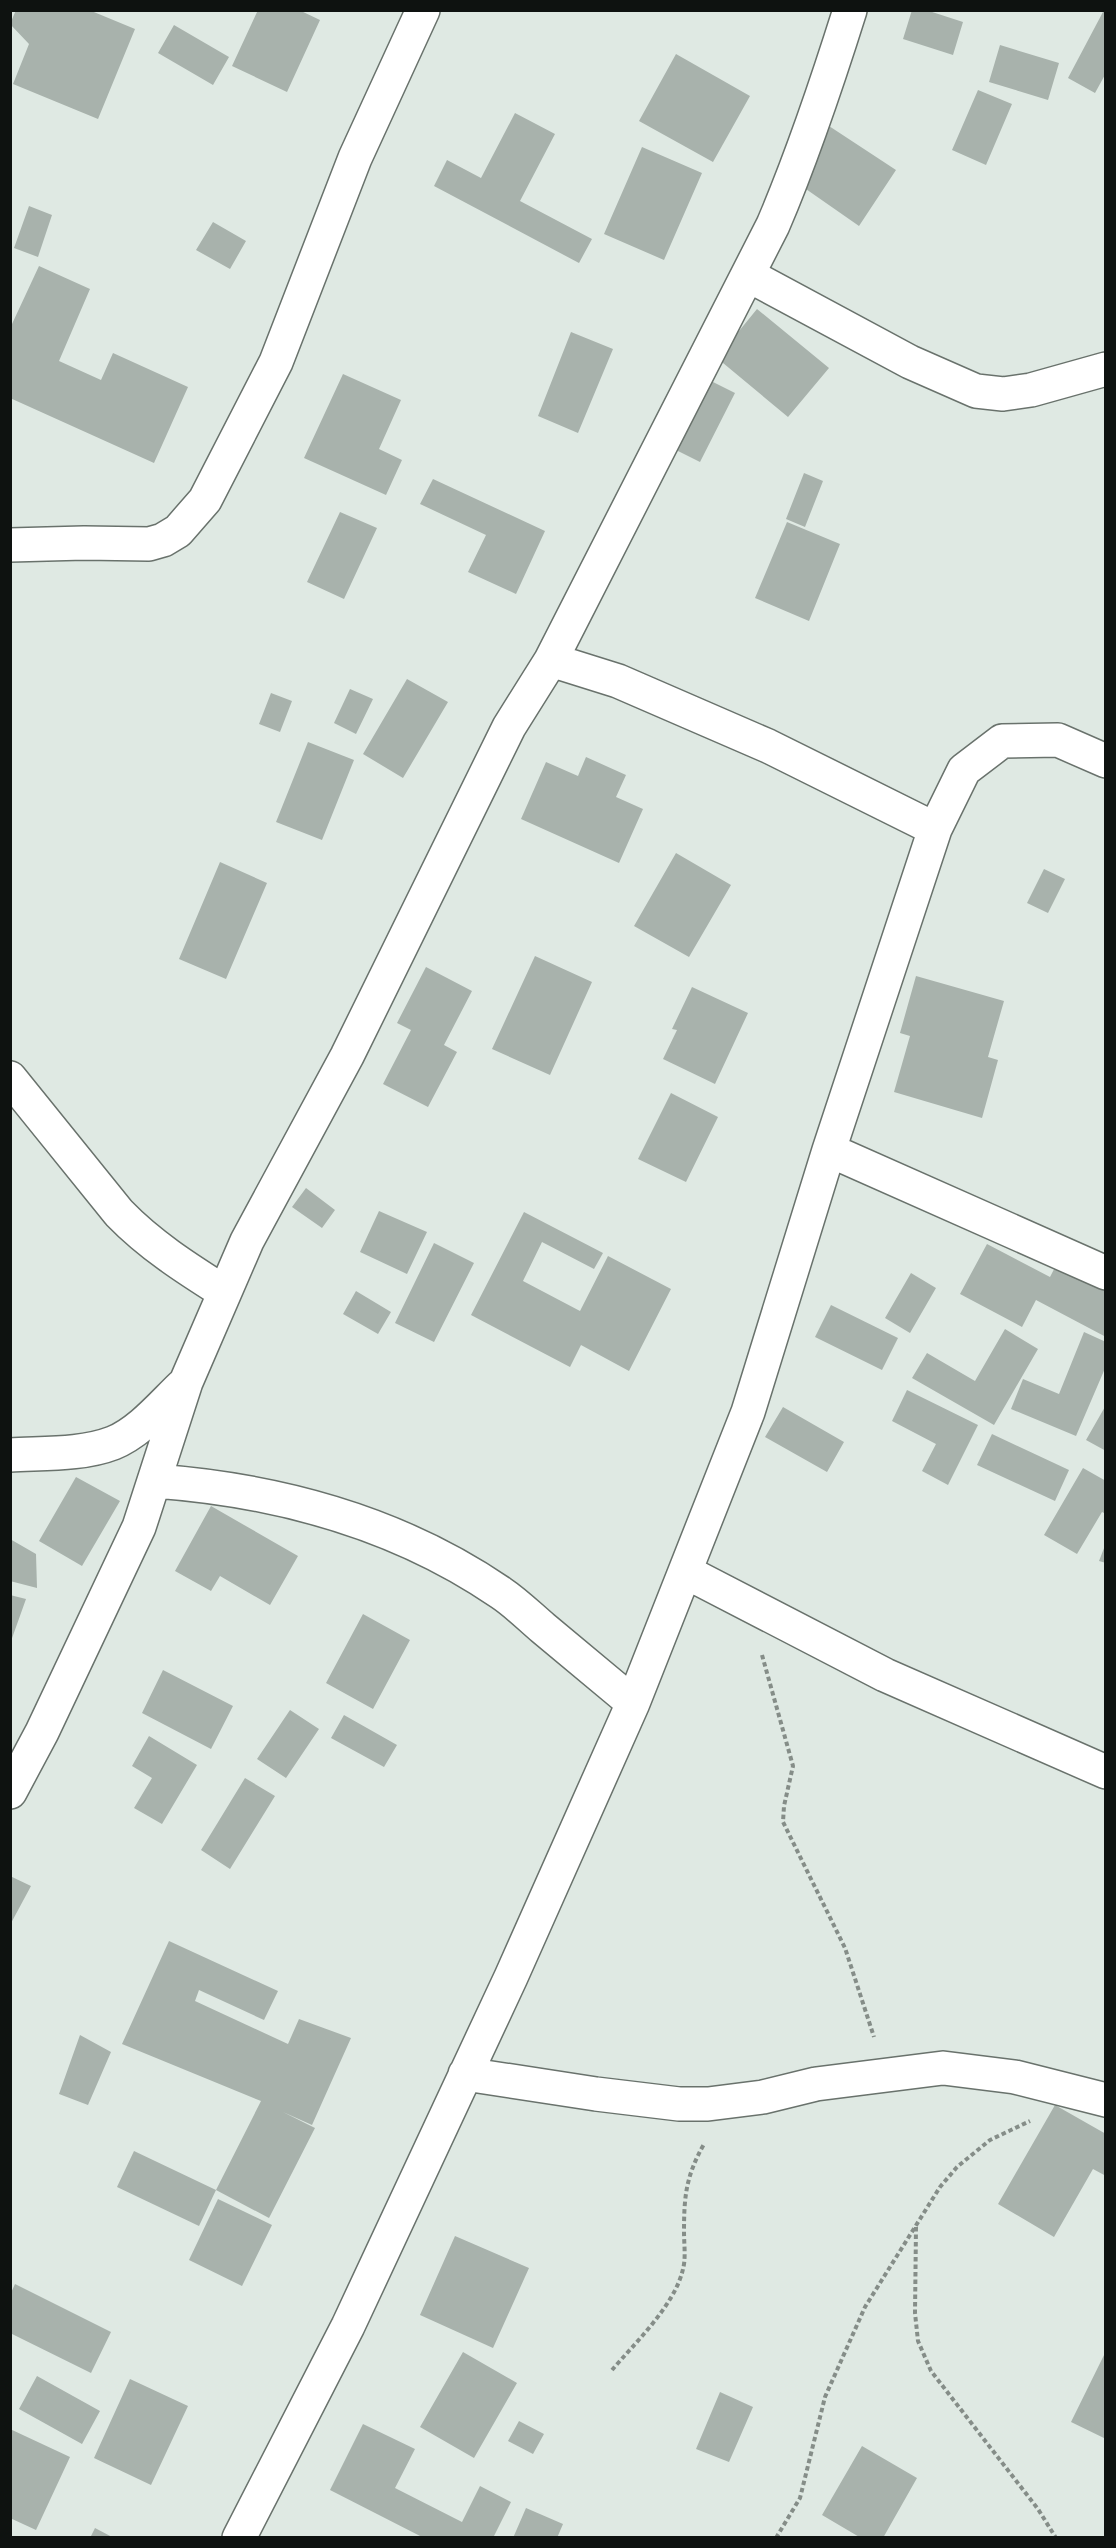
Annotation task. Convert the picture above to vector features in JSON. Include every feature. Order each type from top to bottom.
[{"type":"street","points":[[10,545],[149,544],[163,540],[178,531],[205,500],[276,362],[355,158],[423,10]]},
{"type":"street","points":[[10,1792],[139,1527],[186,1382],[224,1292],[267,1203],[347,1056],[509,727],[550,660],[748,275],[790,185],[831,72],[850,10]]},
{"type":"street","points":[[748,275],[910,362],[976,391],[1003,394],[1031,390],[1106,369]]},
{"type":"street","points":[[550,660],[618,681],[768,746],[935,830]]},
{"type":"street","points":[[238,2538],[348,2326],[633,1703],[748,1412],[829,1150],[935,830],[964,770],[1002,741],[1058,740],[1106,761]]},
{"type":"street","points":[[10,1078],[119,1213],[139,1233],[164,1254],[224,1292]]},
{"type":"street","points":[[829,1150],[1106,1273]]},
{"type":"street","points":[[10,1455],[77,1450],[115,1442],[143,1423],[186,1382]]},
{"type":"street","points":[[155,1481],[212,1485],[284,1500],[356,1521],[419,1545],[501,1593],[633,1703]]},
{"type":"street","points":[[686,1572],[885,1675],[1106,1772]]},
{"type":"street","points":[[465,2074],[679,2104],[708,2104],[763,2097],[816,2084],[943,2068],[1015,2078],[1106,2100]]},
{"type":"path","points":[[749,1605],[793,1766],[784,1806],[783,1822],[844,1948],[887,2075]]},
{"type":"path","points":[[612,2370],[645,2332],[675,2288],[683,2269],[684,2211],[691,2167],[729,2100]]},
{"type":"path","points":[[776,2538],[800,2498],[825,2397],[865,2307],[940,2187],[957,2167],[990,2140],[1031,2120]]},
{"type":"path","points":[[916,2226],[916,2323],[918,2341],[931,2371],[1038,2509],[1056,2538]]},
{"type":"building","points":[[16,10],[89,10],[135,29],[98,119],[13,84],[29,44],[10,24]]},
{"type":"building","points":[[258,10],[299,10],[320,20],[287,92],[232,66]]},
{"type":"building","points":[[912,10],[926,10],[963,22],[953,55],[903,39]]},
{"type":"building","points":[[1104,10],[1106,73],[1095,93],[1068,78]]},
{"type":"building","points":[[174,25],[229,57],[213,85],[158,53]]},
{"type":"building","points":[[1000,45],[1059,63],[1048,100],[989,82]]},
{"type":"building","points":[[676,54],[750,96],[713,162],[639,121]]},
{"type":"building","points":[[978,90],[1012,104],[986,165],[952,150]]},
{"type":"building","points":[[515,113],[555,134],[520,201],[592,239],[579,263],[434,186],[447,160],[481,178]]},
{"type":"building","points":[[829,126],[896,170],[859,226],[793,180]]},
{"type":"building","points":[[642,147],[702,173],[664,260],[604,234]]},
{"type":"building","points":[[29,206],[52,215],[38,257],[14,248]]},
{"type":"building","points":[[213,222],[246,241],[230,269],[196,250]]},
{"type":"building","points":[[39,266],[90,289],[59,361],[101,380],[113,353],[188,387],[154,463],[10,398],[10,323],[12,324]]},
{"type":"building","points":[[757,309],[829,368],[788,417],[717,358]]},
{"type":"building","points":[[571,332],[613,349],[578,433],[538,416]]},
{"type":"building","points":[[343,374],[401,400],[379,449],[402,460],[386,495],[304,458]]},
{"type":"building","points":[[703,377],[735,393],[700,462],[668,446]]},
{"type":"building","points":[[804,473],[823,481],[805,527],[786,519]]},
{"type":"building","points":[[433,479],[545,531],[516,594],[468,572],[486,535],[420,504]]},
{"type":"building","points":[[340,512],[377,528],[344,599],[307,582]]},
{"type":"building","points":[[787,522],[840,544],[809,621],[755,598]]},
{"type":"building","points":[[407,679],[448,702],[403,778],[363,754]]},
{"type":"building","points":[[350,689],[373,699],[356,734],[334,723]]},
{"type":"building","points":[[271,693],[292,701],[280,732],[259,724]]},
{"type":"building","points":[[308,742],[354,760],[322,840],[276,822]]},
{"type":"building","points":[[586,757],[626,775],[616,797],[643,809],[619,863],[521,819],[546,762],[578,776]]},
{"type":"building","points":[[676,853],[731,885],[689,957],[634,926]]},
{"type":"building","points":[[220,862],[267,883],[226,979],[179,959]]},
{"type":"building","points":[[1044,869],[1065,879],[1048,913],[1027,903]]},
{"type":"building","points":[[535,956],[592,982],[550,1075],[492,1049]]},
{"type":"building","points":[[426,967],[472,991],[444,1045],[457,1052],[428,1107],[383,1084],[411,1030],[397,1023]]},
{"type":"building","points":[[916,976],[1004,1001],[988,1057],[998,1060],[982,1118],[894,1092],[910,1036],[900,1033]]},
{"type":"building","points":[[692,987],[748,1013],[715,1084],[663,1059],[677,1030],[672,1029]]},
{"type":"building","points":[[671,1093],[718,1117],[686,1182],[638,1159]]},
{"type":"building","points":[[306,1188],[335,1210],[322,1228],[292,1207]]},
{"type":"building","points":[[379,1211],[427,1232],[407,1274],[360,1252]]},
{"type":"building","points":[[524,1212],[603,1253],[594,1269],[542,1242],[523,1281],[580,1311],[608,1256],[671,1289],[629,1371],[581,1345],[570,1367],[471,1315]]},
{"type":"building","points":[[434,1243],[474,1263],[434,1342],[395,1323]]},
{"type":"building","points":[[987,1244],[1050,1277],[1065,1248],[1106,1269],[1106,1337],[1036,1300],[1022,1327],[960,1294]]},
{"type":"building","points":[[911,1273],[936,1288],[910,1333],[885,1318]]},
{"type":"building","points":[[356,1291],[391,1312],[378,1334],[343,1314]]},
{"type":"building","points":[[831,1305],[898,1338],[882,1370],[815,1337]]},
{"type":"building","points":[[1005,1329],[1038,1349],[994,1425],[912,1378],[927,1353],[975,1381]]},
{"type":"building","points":[[1084,1332],[1106,1342],[1106,1366],[1076,1436],[1011,1409],[1023,1379],[1059,1394]]},
{"type":"building","points":[[907,1390],[978,1425],[948,1485],[922,1471],[936,1444],[892,1421]]},
{"type":"building","points":[[1106,1405],[1106,1451],[1086,1440]]},
{"type":"building","points":[[783,1407],[844,1442],[827,1472],[765,1437]]},
{"type":"building","points":[[992,1434],[1069,1470],[1055,1501],[977,1465]]},
{"type":"building","points":[[1083,1468],[1106,1481],[1106,1514],[1102,1512],[1077,1554],[1044,1535]]},
{"type":"building","points":[[76,1477],[120,1501],[82,1566],[39,1541]]},
{"type":"building","points":[[211,1506],[298,1556],[270,1605],[220,1576],[211,1591],[175,1571]]},
{"type":"building","points":[[10,1539],[36,1554],[37,1588],[10,1581]]},
{"type":"building","points":[[1106,1543],[1106,1563],[1099,1561]]},
{"type":"building","points":[[10,1595],[26,1599],[11,1641],[10,1641]]},
{"type":"building","points":[[363,1614],[410,1640],[373,1709],[326,1683]]},
{"type":"building","points":[[163,1670],[233,1706],[211,1749],[142,1713]]},
{"type":"building","points":[[290,1710],[319,1729],[286,1778],[257,1759]]},
{"type":"building","points":[[344,1715],[397,1745],[384,1767],[331,1738]]},
{"type":"building","points":[[149,1736],[197,1765],[162,1824],[134,1808],[152,1778],[132,1766]]},
{"type":"building","points":[[245,1778],[275,1796],[230,1869],[201,1850]]},
{"type":"building","points":[[10,1876],[31,1886],[10,1925]]},
{"type":"building","points":[[169,1941],[278,1991],[264,2020],[199,1990],[195,2001],[288,2044],[299,2019],[351,2038],[312,2125],[283,2112],[315,2128],[269,2218],[216,2190],[261,2101],[122,2044]]},
{"type":"building","points":[[80,2035],[111,2052],[88,2105],[59,2094]]},
{"type":"building","points":[[1055,2105],[1106,2134],[1106,2176],[1093,2169],[1054,2237],[998,2204]]},
{"type":"building","points":[[134,2151],[216,2190],[199,2226],[117,2187]]},
{"type":"building","points":[[218,2199],[272,2225],[242,2286],[189,2260]]},
{"type":"building","points":[[455,2236],[529,2268],[493,2348],[420,2315]]},
{"type":"building","points":[[15,2284],[111,2332],[91,2373],[10,2333],[10,2295]]},
{"type":"building","points":[[1106,2351],[1106,2439],[1071,2422]]},
{"type":"building","points":[[463,2352],[517,2383],[474,2458],[420,2427]]},
{"type":"building","points":[[37,2376],[100,2411],[82,2444],[19,2409]]},
{"type":"building","points":[[130,2379],[188,2406],[151,2485],[94,2458]]},
{"type":"building","points":[[720,2392],[753,2407],[729,2462],[696,2449]]},
{"type":"building","points":[[519,2421],[544,2434],[533,2454],[508,2441]]},
{"type":"building","points":[[363,2424],[415,2449],[395,2488],[462,2522],[480,2486],[511,2502],[493,2538],[424,2538],[330,2490]]},
{"type":"building","points":[[10,2429],[70,2457],[36,2530],[10,2518]]},
{"type":"building","points":[[862,2446],[917,2478],[883,2538],[861,2538],[822,2515]]},
{"type":"building","points":[[526,2508],[563,2524],[557,2538],[513,2538]]},
{"type":"building","points":[[95,2528],[114,2538],[90,2538]]}]
